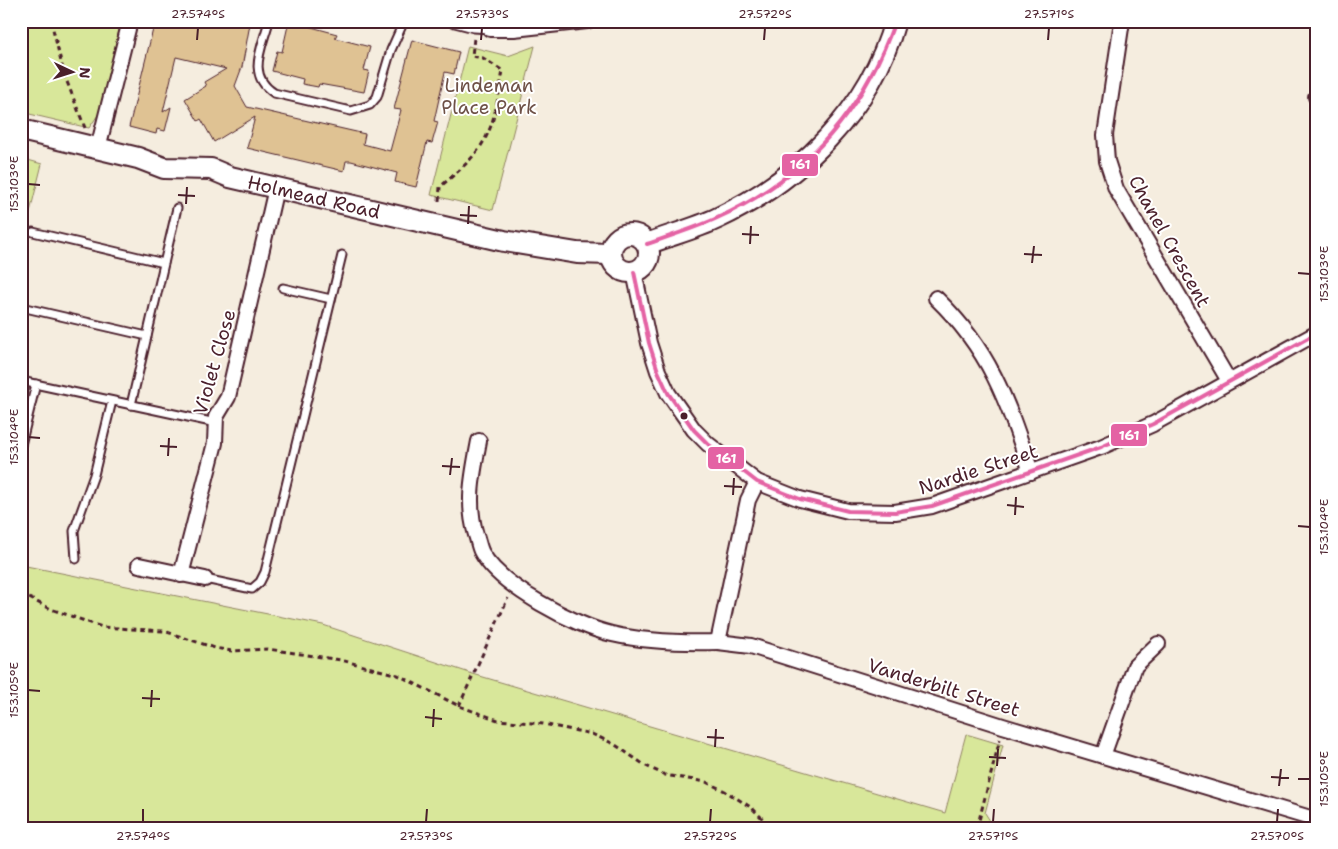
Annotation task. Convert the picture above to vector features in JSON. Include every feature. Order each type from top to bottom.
[{"type":"street","points":[[98,148],[130,21]]},
{"type":"street","points":[[490,29],[514,29],[587,21]]},
{"type":"street","points":[[647,244],[703,225],[749,203],[788,176],[809,157],[847,115],[866,89],[882,59],[895,21]]},
{"type":"street","name":"Chanel Crescent","points":[[1122,21],[1105,135],[1107,161],[1116,189],[1229,381]]},
{"type":"street","name":"Holmead Road","points":[[21,130],[138,158],[164,168],[212,169],[230,177],[504,241],[577,253],[610,254]]},
{"type":"street","name":"Violet Close","points":[[181,575],[215,442],[216,416],[228,397],[276,188]]},
{"type":"street","points":[[623,235],[638,236],[647,244],[649,251],[647,262],[640,270],[634,272],[620,270],[612,261],[610,254],[614,243],[623,235]]},
{"type":"street","name":"Nardie Street","points":[[634,272],[649,343],[668,393],[680,413],[708,444],[757,482],[800,499],[848,511],[895,512],[932,506],[1101,447],[1154,424],[1317,333]]},
{"type":"street","points":[[936,298],[956,317],[974,339],[993,372],[1008,404],[1031,472]]},
{"type":"street","name":"Vanderbilt Street","points":[[479,441],[470,489],[471,517],[482,553],[499,574],[529,597],[581,622],[610,634],[674,642],[718,642],[752,646],[1003,726],[1317,820]]},
{"type":"street","points":[[718,642],[748,500],[757,482]]},
{"type":"street","points":[[139,565],[206,579]]},
{"type":"street","points":[[1103,756],[1135,666],[1158,644]]},
{"type":"lane","points":[[269,21],[258,63],[258,74],[264,86],[274,93],[351,111],[370,105],[377,97],[390,50],[404,21]]},
{"type":"lane","points":[[447,21],[474,28],[490,29]]},
{"type":"lane","points":[[131,405],[177,208]]},
{"type":"lane","points":[[33,232],[164,263]]},
{"type":"lane","points":[[206,579],[252,589],[262,577],[342,255]]},
{"type":"lane","points":[[282,288],[331,299]]},
{"type":"lane","points":[[21,307],[147,336]]},
{"type":"lane","points":[[21,381],[216,423]]},
{"type":"lane","points":[[21,445],[36,384]]},
{"type":"lane","points":[[76,559],[74,531],[94,475],[112,401]]},
{"type":"path","points":[[51,21],[64,74],[86,131]]},
{"type":"path","points":[[439,201],[440,187],[472,159],[488,135],[500,89],[503,71],[483,58],[472,56],[474,28]]},
{"type":"path","points":[[21,153],[21,158]]},
{"type":"path","points":[[460,706],[514,586]]},
{"type":"path","points":[[21,594],[51,609],[102,627],[164,631],[215,648],[232,651],[268,649],[341,660],[398,675],[460,706],[498,720],[543,724],[592,734],[614,744],[646,766],[665,775],[706,782],[725,791],[776,828]]},
{"type":"path","points":[[977,828],[1003,726]]},
{"type":"green space","points":[[21,21],[121,21],[100,112],[89,128],[21,112]]},
{"type":"green space","name":"Lindeman Place Park","points":[[468,46],[508,56],[535,46],[493,210],[431,195]]},
{"type":"green space","points":[[21,158],[42,164],[21,248]]},
{"type":"green space","points":[[21,565],[323,625],[473,674],[945,813],[966,734],[1003,745],[985,813],[992,824],[1006,828],[21,828]]},
{"type":"building","points":[[155,21],[241,21],[250,24],[242,67],[235,86],[247,107],[365,134],[363,144],[390,151],[401,110],[394,109],[412,40],[459,52],[454,74],[445,72],[434,121],[438,122],[432,143],[427,142],[416,187],[395,182],[397,173],[351,161],[346,161],[344,171],[247,148],[255,117],[214,142],[201,119],[198,121],[185,99],[206,86],[204,82],[226,69],[176,57],[163,112],[171,107],[165,131],[157,129],[156,134],[129,127]]},
{"type":"building","points":[[289,21],[337,34],[335,38],[370,47],[364,70],[369,71],[364,92],[319,84],[318,87],[302,84],[303,79],[272,71],[277,51],[282,52]]},
{"type":"transit line","name":"161","points":[[647,244],[707,223],[747,203],[803,163],[826,139],[866,85],[882,54],[895,21]]},
{"type":"transit line","name":"161","points":[[634,272],[649,343],[658,371],[668,393],[694,430],[708,444],[757,482],[800,499],[848,511],[895,512],[932,506],[1101,447],[1153,424],[1317,333]]}]
